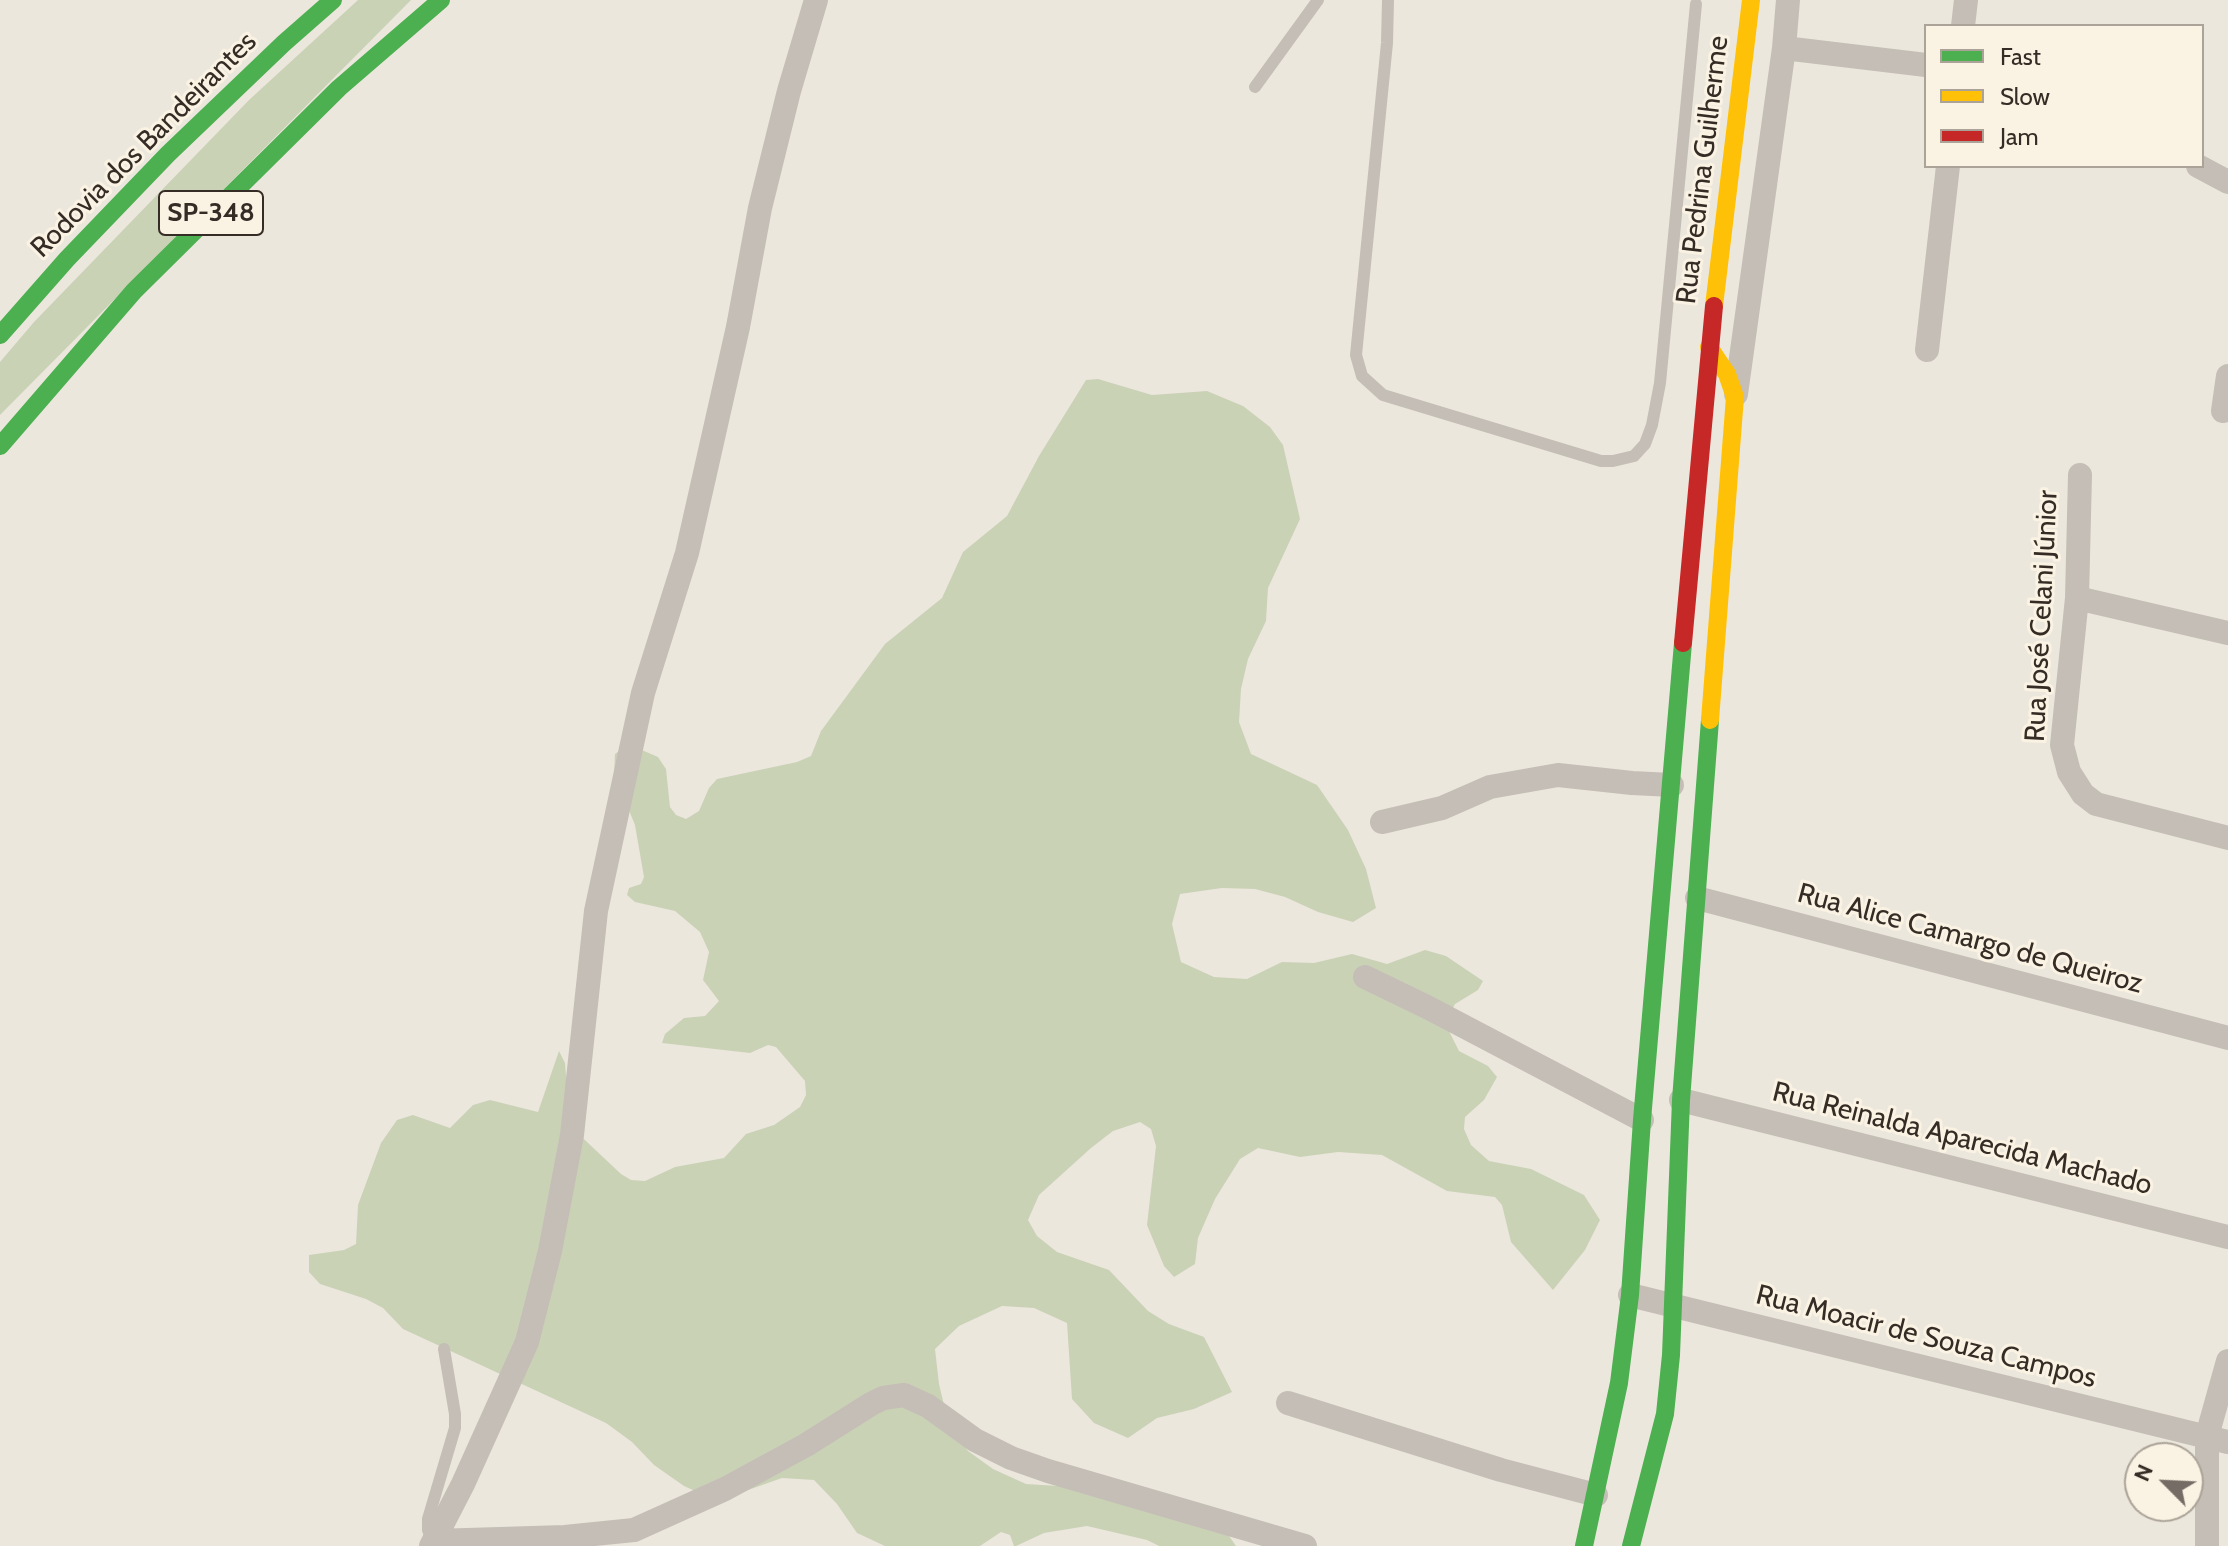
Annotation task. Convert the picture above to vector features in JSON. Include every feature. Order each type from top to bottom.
[{"type":"main road","name":"Rodovia dos Bandeirantes","points":[[0,335],[67,259],[168,154],[333,0]]},
{"type":"main road","name":"SP-348","points":[[0,446],[134,291],[339,88],[441,0]]},
{"type":"main road","name":"Rua Pedrina Guilherme","points":[[1584,1546],[1619,1383],[1630,1295],[1642,1120],[1709,347],[1751,0]]},
{"type":"main road","points":[[1631,1546],[1665,1414],[1674,1307],[1681,1100],[1735,407],[1727,374],[1709,347]]},
{"type":"main road","points":[[1707,387],[1715,389],[1735,407]]},
{"type":"street","points":[[432,1544],[463,1484],[527,1342],[550,1251],[572,1135],[596,911],[643,693],[687,553],[738,327],[760,208],[789,91],[816,0]]},
{"type":"street","points":[[1735,407],[1788,0]]},
{"type":"street","points":[[1963,24],[1966,0]]},
{"type":"street","points":[[1784,48],[1924,65]]},
{"type":"street","points":[[1927,350],[1948,168]]},
{"type":"street","points":[[2202,168],[2228,182]]},
{"type":"street","points":[[2223,411],[2228,376]]},
{"type":"street","name":"Rua José Celani Júnior","points":[[2080,475],[2077,598],[2062,745],[2069,772],[2083,794],[2096,804],[2228,838]]},
{"type":"street","points":[[2077,598],[2228,633]]},
{"type":"street","points":[[1382,822],[1442,808],[1490,787],[1558,775],[1672,785]]},
{"type":"street","name":"Rua Alice Camargo de Queiroz","points":[[1697,898],[2228,1038]]},
{"type":"street","points":[[1365,977],[1642,1120]]},
{"type":"street","name":"Rua Reinalda Aparecida Machado","points":[[1681,1100],[2228,1237]]},
{"type":"street","name":"Rua Moacir de Souza Campos","points":[[1630,1295],[2218,1439]]},
{"type":"street","points":[[2207,1546],[2228,1361]]},
{"type":"street","points":[[432,1544],[634,1530],[725,1489],[806,1445],[871,1404],[883,1398],[904,1395],[928,1406],[975,1440],[1011,1458],[1305,1546]]},
{"type":"street","points":[[1288,1403],[1501,1470],[1596,1495]]},
{"type":"lane","points":[[1255,87],[1318,0]]},
{"type":"lane","points":[[1388,0],[1387,43],[1356,355],[1362,376],[1383,395],[1601,461],[1634,456],[1645,444],[1652,425],[1660,383],[1696,4]]},
{"type":"lane","points":[[432,1544],[428,1519],[455,1428],[444,1349]]},
{"type":"green space","points":[[358,0],[411,0],[0,415],[0,362],[34,322],[249,100]]},
{"type":"green space","points":[[1098,379],[1152,395],[1207,391],[1243,406],[1270,427],[1283,445],[1300,519],[1268,588],[1266,621],[1248,659],[1241,689],[1239,722],[1251,754],[1317,785],[1348,830],[1366,869],[1376,908],[1353,922],[1255,889],[1222,888],[1180,894],[1172,924],[1181,962],[1214,977],[1247,979],[1282,962],[1314,963],[1352,954],[1387,964],[1425,950],[1446,956],[1483,981],[1478,990],[1455,1004],[1445,1023],[1459,1051],[1488,1066],[1497,1077],[1484,1100],[1465,1117],[1464,1129],[1471,1145],[1489,1161],[1531,1169],[1584,1195],[1600,1220],[1585,1250],[1553,1290],[1511,1242],[1502,1205],[1495,1197],[1447,1191],[1382,1155],[1338,1152],[1300,1157],[1258,1148],[1240,1159],[1215,1199],[1198,1238],[1195,1264],[1174,1277],[1164,1266],[1147,1225],[1156,1146],[1151,1129],[1140,1122],[1113,1131],[1039,1195],[1028,1220],[1037,1236],[1057,1252],[1109,1270],[1148,1311],[1169,1324],[1204,1337],[1232,1392],[1194,1409],[1157,1418],[1128,1438],[1094,1423],[1072,1399],[1067,1323],[1034,1308],[1002,1306],[959,1326],[935,1349],[948,1422],[968,1451],[993,1469],[1026,1484],[1091,1488],[1225,1530],[1236,1546],[1159,1546],[1147,1540],[1087,1526],[1044,1533],[1016,1546],[1010,1535],[1001,1532],[980,1546],[885,1546],[857,1533],[837,1504],[814,1480],[782,1478],[717,1501],[684,1486],[654,1465],[632,1442],[606,1423],[403,1329],[383,1308],[366,1299],[320,1284],[309,1272],[309,1255],[344,1250],[356,1244],[358,1205],[381,1143],[397,1120],[413,1115],[450,1128],[473,1105],[490,1100],[538,1112],[559,1051],[565,1063],[570,1126],[631,1180],[645,1181],[675,1167],[724,1158],[746,1134],[774,1125],[800,1107],[806,1095],[805,1081],[776,1047],[768,1045],[750,1053],[662,1043],[665,1034],[684,1018],[705,1016],[719,1001],[703,980],[709,952],[700,932],[675,911],[635,902],[627,895],[629,888],[641,884],[644,877],[635,825],[614,774],[615,754],[628,744],[658,757],[666,769],[670,807],[676,815],[686,819],[699,811],[709,788],[717,779],[797,762],[811,756],[821,731],[885,644],[942,598],[963,552],[1007,516],[1039,456],[1086,380]]},
{"type":"traffic: fast","points":[[0,335],[67,259],[168,154],[333,0]]},
{"type":"traffic: fast","points":[[0,446],[134,291],[339,88],[441,0]]},
{"type":"traffic: fast","points":[[1584,1546],[1619,1383],[1630,1295],[1683,643]]},
{"type":"traffic: fast","points":[[1631,1546],[1665,1414],[1671,1355],[1681,1100],[1710,720]]},
{"type":"traffic: slow","points":[[1714,306],[1751,0]]},
{"type":"traffic: slow","points":[[1709,347],[1727,374],[1735,397],[1710,720]]},
{"type":"traffic: jam","points":[[1683,643],[1714,306]]}]
